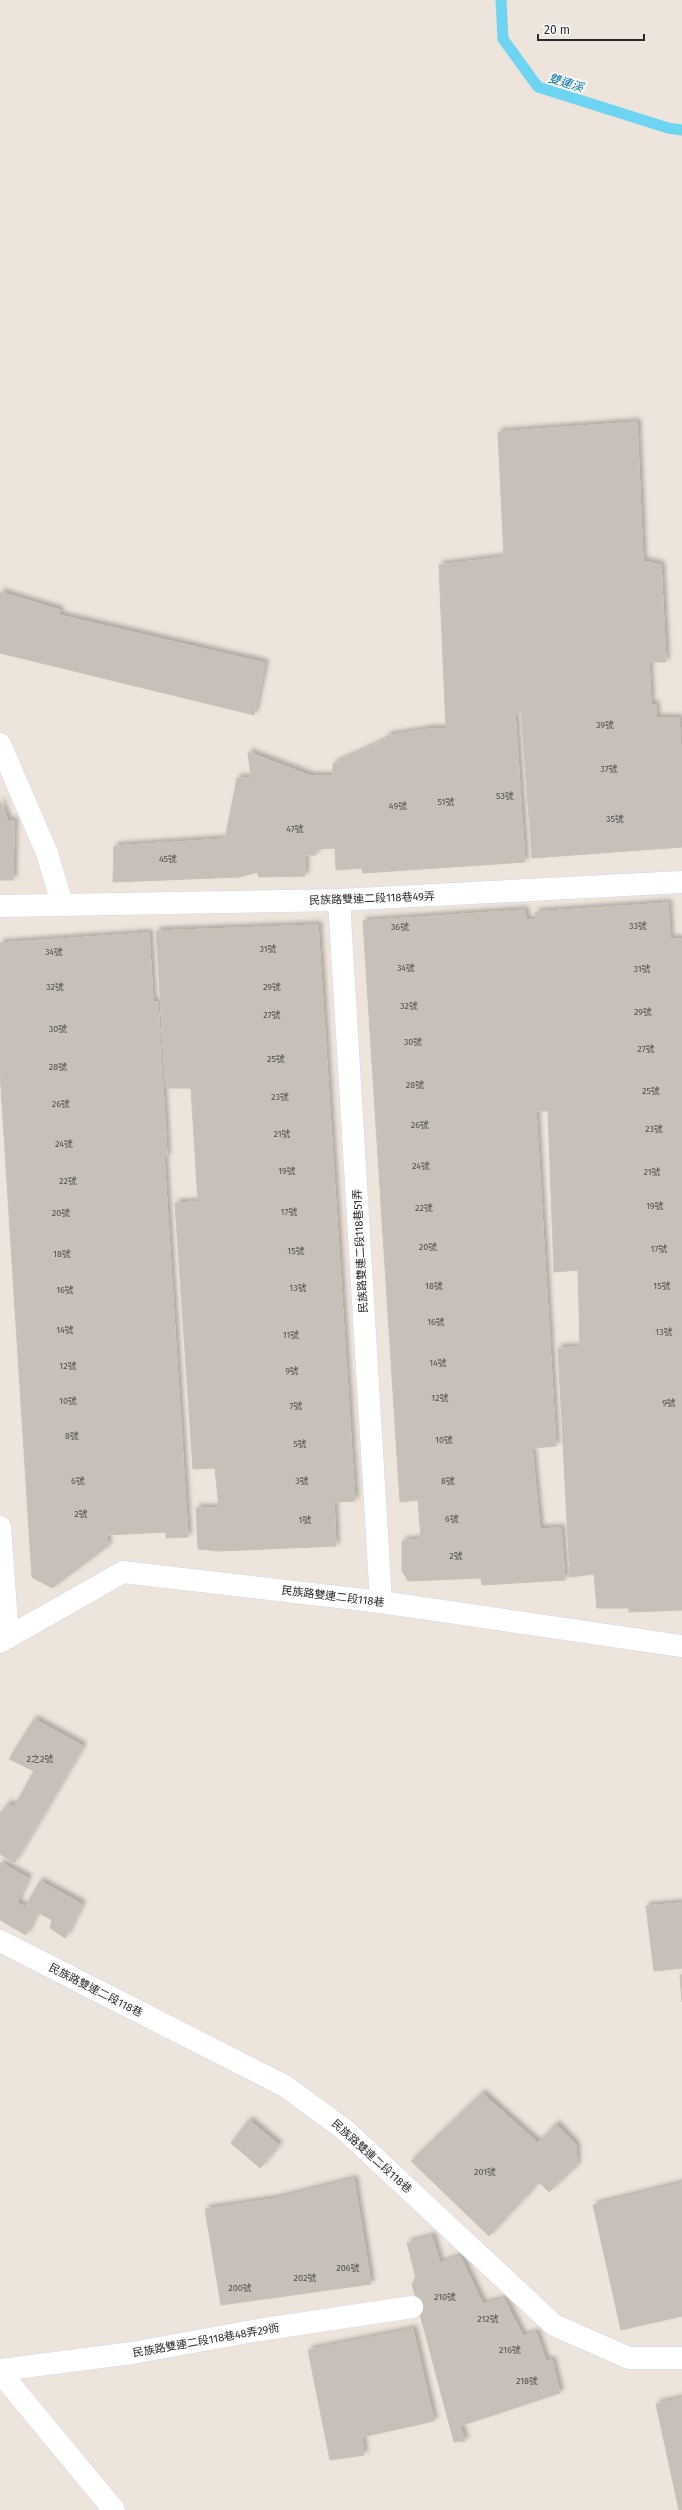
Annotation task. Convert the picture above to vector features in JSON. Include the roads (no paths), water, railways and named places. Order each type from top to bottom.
[{"type":"lane","points":[[0,744],[47,854],[62,904]]},
{"type":"lane","name":"民族路雙連二段118巷49弄","points":[[0,906],[339,900],[682,882]]},
{"type":"lane","name":"民族路雙連二段118巷51弄","points":[[339,900],[381,1602]]},
{"type":"lane","points":[[0,1527],[4,1640]]},
{"type":"lane","name":"民族路雙連二段118巷","points":[[4,1640],[123,1572],[381,1602],[682,1646]]},
{"type":"lane","name":"民族路雙連二段118巷","points":[[0,1941],[285,2086],[345,2130],[554,2325],[629,2358],[682,2358]]},
{"type":"lane","name":"民族路雙連二段118巷48弄29衖","points":[[0,2371],[132,2353],[259,2330],[412,2307]]},
{"type":"lane","name":"民族路雙連二段118巷48弄29衖","points":[[0,2371],[114,2510]]},
{"type":"waterway","name":"雙連溪","points":[[501,0],[503,39],[538,87],[668,128],[682,130]]}]
